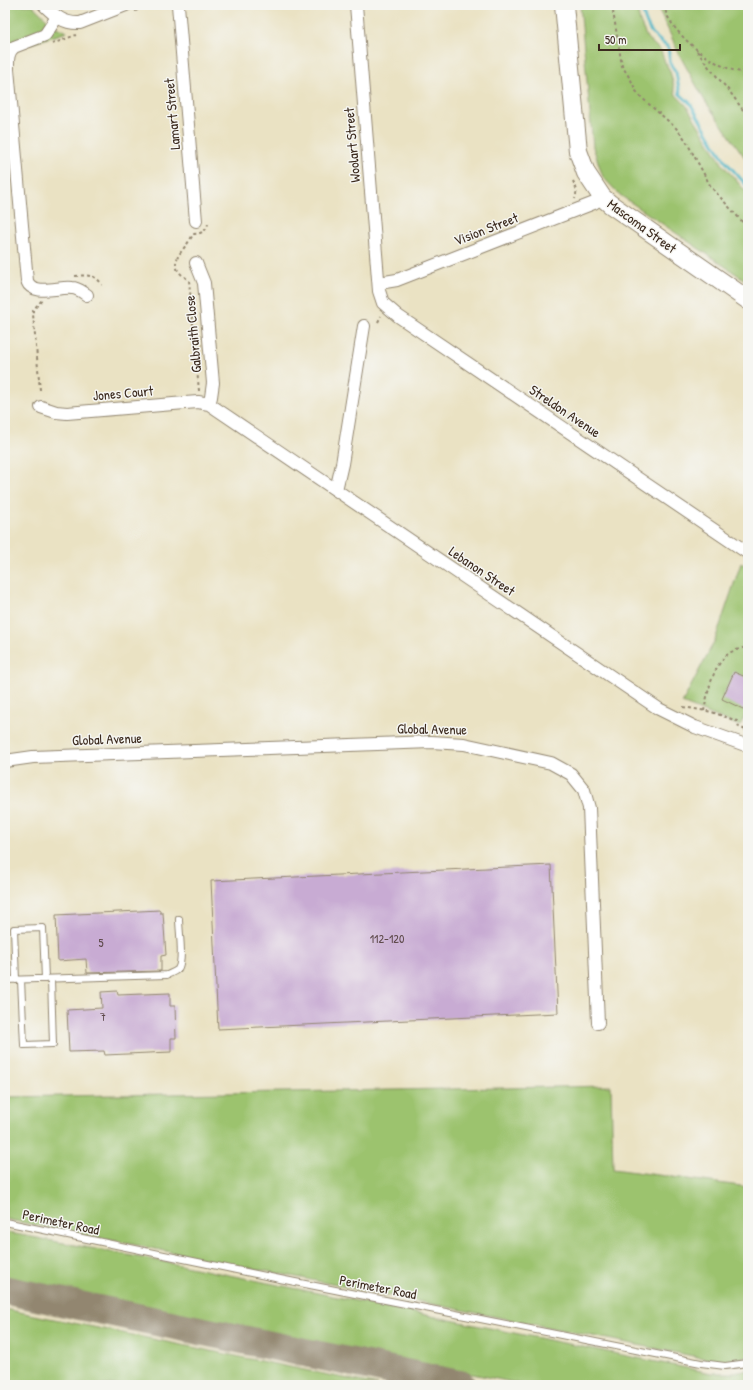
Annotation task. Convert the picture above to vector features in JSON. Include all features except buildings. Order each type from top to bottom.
[{"type":"main road","name":"Mascoma Street","points":[[564,5],[578,152],[586,173],[602,197],[623,214],[748,300]]},
{"type":"street","points":[[44,5],[65,22],[74,23],[80,23],[126,5]]},
{"type":"street","name":"Lamart Street","points":[[178,5],[202,220]]},
{"type":"street","name":"Woolart Street","points":[[356,5],[379,283]]},
{"type":"street","points":[[57,17],[44,35],[14,47],[8,55],[8,69],[29,284],[34,288],[41,290],[70,287],[87,294]]},
{"type":"street","name":"Vision Street","points":[[379,283],[396,280],[594,203],[602,197]]},
{"type":"street","name":"Galbraith Close","points":[[196,263],[204,282],[213,383],[210,400]]},
{"type":"street","name":"Streldon Avenue","points":[[379,283],[379,292],[383,303],[398,316],[748,553]]},
{"type":"street","points":[[336,490],[342,464],[364,326]]},
{"type":"street","name":"Jones Court","points":[[41,408],[67,413],[210,400]]},
{"type":"street","name":"Lebanon Street","points":[[210,400],[336,490],[660,709],[695,727],[748,746]]},
{"type":"street","name":"Global Avenue","points":[[5,755],[33,757],[431,742],[464,744],[551,763],[571,774],[584,790],[589,808],[598,1023]]},
{"type":"street","name":"Global Avenue","points":[[5,762],[33,757]]},
{"type":"lane","points":[[5,980],[167,975],[175,972],[179,968],[181,960],[179,919]]},
{"type":"lane","points":[[43,928],[53,1044],[24,1045],[19,980],[14,929],[43,928]]},
{"type":"lane","name":"Perimeter Road","points":[[5,1222],[280,1279],[701,1363],[725,1366],[748,1363]]},
{"type":"path","points":[[612,5],[622,66],[636,91],[676,128],[685,139],[710,187],[748,228]]},
{"type":"path","points":[[664,5],[668,17],[682,36],[696,48],[714,62],[730,69],[748,74]]},
{"type":"path","points":[[696,48],[708,66],[730,92],[748,117]]},
{"type":"path","points":[[571,203],[574,200]]},
{"type":"path","points":[[202,220],[207,227],[201,233],[193,234],[178,255],[177,264],[178,270],[182,276],[189,280],[199,391],[210,400]]},
{"type":"path","points":[[71,276],[91,276],[100,281],[102,285]]},
{"type":"path","points":[[40,390],[33,310],[42,300],[41,290]]},
{"type":"path","points":[[378,322],[382,315]]},
{"type":"path","points":[[704,711],[712,678],[720,662],[729,653],[748,646]]},
{"type":"path","points":[[681,707],[704,711],[737,721],[739,727],[748,731]]},
{"type":"green space","points":[[5,5],[32,5],[54,26],[67,32],[5,52]]},
{"type":"green space","points":[[580,5],[636,5],[640,22],[647,38],[661,51],[670,71],[676,95],[686,105],[723,165],[748,194],[748,282],[620,195],[603,177],[593,147]]},
{"type":"green space","points":[[657,5],[748,5],[748,162],[705,101],[680,56]]},
{"type":"green space","points":[[741,563],[748,567],[748,708],[740,726],[682,703],[715,640]]},
{"type":"green space","points":[[611,1086],[613,1169],[748,1187],[748,1357],[723,1361],[708,1359],[5,1219],[5,1097]]},
{"type":"green space","points":[[5,1232],[170,1263],[711,1373],[735,1373],[748,1370],[748,1385],[526,1385],[5,1278]]},
{"type":"green space","points":[[5,1309],[378,1385],[5,1385]]},
{"type":"waterway","points":[[641,5],[647,24],[653,34],[668,47],[670,63],[676,72],[680,94],[690,103],[726,162],[748,187]]},
{"type":"taxiway","points":[[5,1290],[461,1385]]}]
